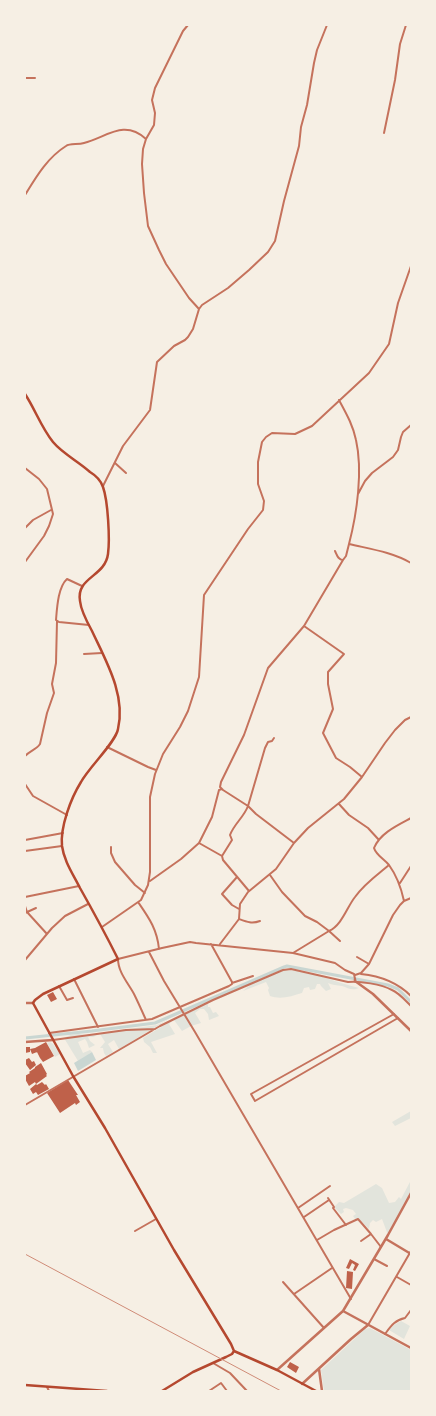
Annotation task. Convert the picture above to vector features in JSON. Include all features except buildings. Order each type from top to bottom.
[{"type":"main road","points":[[25,394],[52,441],[59,449],[92,473],[103,487],[109,538],[107,561],[98,572],[82,586],[79,593],[80,602],[89,625],[114,682],[120,716],[118,731],[115,737],[84,777],[74,793],[67,815],[62,846],[67,862],[118,959],[43,994],[33,1003],[73,1076],[105,1128],[156,1219],[234,1351],[277,1370],[316,1391]]},
{"type":"main road","points":[[162,1391],[179,1379],[232,1354],[234,1351]]},
{"type":"main road","points":[[25,1385],[107,1391]]},
{"type":"street","points":[[188,25],[183,31],[155,88],[152,100],[155,113],[154,125],[146,139],[143,149],[142,164],[148,226],[166,264],[199,310]]},
{"type":"street","points":[[103,487],[123,446],[150,410],[157,362],[174,346],[188,337],[193,329],[199,310],[202,306],[228,288],[249,270],[268,252],[275,241],[299,146],[301,127],[307,105],[314,63],[327,25]]},
{"type":"street","points":[[384,133],[395,80],[400,44],[406,25]]},
{"type":"street","points":[[25,78],[36,78]]},
{"type":"street","points":[[25,195],[42,167],[67,145],[83,144],[119,129],[128,129],[140,133],[146,139]]},
{"type":"street","points":[[101,928],[138,902],[145,893],[150,881],[150,797],[156,770],[188,711],[199,678],[204,595],[248,529],[263,510],[264,501],[258,484],[258,462],[262,442],[272,433],[300,433],[317,422],[369,373],[389,344],[398,303],[411,266]]},
{"type":"street","points":[[294,843],[256,814],[248,806],[220,787],[244,735],[268,668],[304,626],[346,556],[353,525],[359,463],[356,440],[347,414],[339,400]]},
{"type":"street","points":[[357,495],[365,481],[372,473],[393,458],[398,450],[403,432],[411,424]]},
{"type":"street","points":[[114,463],[126,473]]},
{"type":"street","points":[[25,468],[39,479],[47,489],[53,514],[49,526],[25,562]]},
{"type":"street","points":[[25,528],[33,520],[51,510]]},
{"type":"street","points":[[349,544],[385,552],[411,563]]},
{"type":"street","points":[[335,551],[339,559],[343,560]]},
{"type":"street","points":[[25,756],[40,744],[47,713],[54,693],[52,684],[56,663],[57,610],[60,592],[65,580],[67,579],[82,586]]},
{"type":"street","points":[[57,621],[89,625]]},
{"type":"street","points":[[304,626],[344,654],[328,672],[328,684],[333,709],[323,733],[336,758],[362,777]]},
{"type":"street","points":[[84,654],[102,653]]},
{"type":"street","points":[[220,944],[239,919],[241,901],[249,891],[270,875],[294,843],[314,822],[338,804],[362,777],[385,742],[395,730],[405,720],[411,717]]},
{"type":"street","points":[[222,856],[232,840],[230,835],[231,831],[245,814],[265,748],[268,742],[272,741],[274,738]]},
{"type":"street","points":[[107,747],[156,770]]},
{"type":"street","points":[[25,784],[34,796],[67,815]]},
{"type":"street","points":[[150,881],[181,859],[199,843],[212,817],[219,790],[222,789]]},
{"type":"street","points":[[338,804],[349,815],[368,828],[379,840]]},
{"type":"street","points":[[404,900],[400,884],[389,865],[374,850],[376,844],[385,834],[411,818]]},
{"type":"street","points":[[25,840],[63,833]]},
{"type":"street","points":[[199,843],[222,856],[223,860],[249,891]]},
{"type":"street","points":[[25,851],[62,846]]},
{"type":"street","points":[[111,847],[115,862],[135,885],[145,893]]},
{"type":"street","points":[[293,953],[335,928],[355,897],[370,881],[389,865]]},
{"type":"street","points":[[400,884],[411,866]]},
{"type":"street","points":[[270,875],[282,892],[305,916],[317,922],[340,941]]},
{"type":"street","points":[[237,877],[222,894],[232,905],[240,910]]},
{"type":"street","points":[[25,897],[79,886]]},
{"type":"street","points":[[360,974],[369,964],[393,915],[404,900],[411,898]]},
{"type":"street","points":[[138,902],[152,924],[158,939],[159,949]]},
{"type":"street","points":[[25,960],[47,934],[65,916],[88,904]]},
{"type":"street","points":[[25,906],[26,912],[47,934]]},
{"type":"street","points":[[26,912],[36,908]]},
{"type":"street","points":[[239,919],[250,923],[260,921]]},
{"type":"street","points":[[146,1020],[134,994],[120,971],[118,959],[190,942],[293,953],[335,963],[344,970],[355,975],[360,974],[376,976],[393,982],[403,988],[411,996]]},
{"type":"street","points":[[211,944],[232,983]]},
{"type":"street","points":[[149,952],[180,1008],[351,1299]]},
{"type":"street","points":[[357,957],[369,964]]},
{"type":"street","points":[[25,1105],[183,1013],[283,970],[291,969],[348,982],[355,980],[383,986],[392,990],[411,1006]]},
{"type":"street","points":[[355,975],[355,980]]},
{"type":"street","points":[[49,1033],[92,1029],[152,1019],[229,986],[232,983],[253,976]]},
{"type":"street","points":[[74,979],[98,1027]]},
{"type":"street","points":[[355,980],[373,994],[411,1031]]},
{"type":"street","points":[[59,986],[67,1000],[73,998]]},
{"type":"street","points":[[25,1003],[33,1003]]},
{"type":"street","points":[[394,1014],[251,1094],[254,1101],[398,1018]]},
{"type":"street","points":[[92,1029],[92,1034]]},
{"type":"street","points":[[25,1042],[126,1029],[155,1029]]},
{"type":"street","points":[[291,1072],[295,1078]]},
{"type":"street","points":[[298,1208],[330,1186]]},
{"type":"street","points":[[277,1370],[344,1311],[411,1193]]},
{"type":"street","points":[[304,1217],[329,1199],[334,1207],[333,1208],[346,1225]]},
{"type":"street","points":[[135,1231],[156,1219]]},
{"type":"street","points":[[317,1240],[358,1220],[381,1247]]},
{"type":"street","points":[[361,1241],[371,1234]]},
{"type":"street","points":[[302,1384],[368,1325],[397,1277],[410,1253],[386,1239]]},
{"type":"street","points":[[374,1259],[387,1266]]},
{"type":"street","points":[[294,1294],[332,1268]]},
{"type":"street","points":[[397,1277],[411,1284]]},
{"type":"street","points":[[283,1282],[324,1328]]},
{"type":"street","points":[[385,1334],[394,1323],[405,1318],[411,1310]]},
{"type":"street","points":[[344,1311],[411,1348]]},
{"type":"street","points":[[212,1363],[230,1373],[246,1391]]},
{"type":"street","points":[[319,1368],[322,1391]]},
{"type":"street","points":[[209,1391],[221,1383],[227,1391]]},
{"type":"street","points":[[47,1387],[49,1391]]},
{"type":"shaded area","points":[[285,970],[313,974],[359,988],[352,989],[328,983],[331,989],[326,991],[320,984],[317,984],[315,989],[310,990],[309,987],[304,988],[302,993],[278,998],[270,996],[268,990],[269,988],[266,982],[243,991],[251,984]]},
{"type":"shaded area","points":[[208,1003],[208,1007],[210,1007],[213,1013],[216,1012],[219,1016],[209,1020],[208,1014],[204,1009],[200,1009],[195,1013],[201,1023],[182,1031],[174,1020]]},
{"type":"shaded area","points":[[169,1019],[119,1049],[114,1040],[108,1044],[113,1052],[106,1056],[103,1048],[100,1048],[105,1042],[100,1034],[93,1037],[88,1037],[95,1045],[89,1048],[85,1039],[78,1042],[83,1053],[90,1050],[92,1052],[78,1061],[64,1038],[75,1034],[86,1035],[157,1025]]},
{"type":"shaded area","points":[[171,1021],[169,1024],[175,1034],[151,1042],[157,1053],[153,1053],[150,1047],[144,1042],[143,1038]]},
{"type":"shaded area","points":[[50,1042],[60,1054],[55,1057],[47,1043]]},
{"type":"shaded area","points":[[92,1052],[96,1060],[78,1071],[74,1063]]},
{"type":"shaded area","points":[[411,1111],[411,1118],[395,1126],[392,1122]]},
{"type":"shaded area","points":[[411,1180],[411,1193],[388,1235],[382,1219],[376,1222],[373,1220],[370,1223],[369,1229],[359,1219],[356,1220],[353,1216],[356,1214],[353,1210],[346,1208],[343,1209],[344,1212],[341,1214],[334,1207],[339,1202],[344,1203],[376,1184],[382,1188],[389,1203],[395,1202],[399,1197],[401,1199]]},
{"type":"shaded area","points":[[401,1321],[410,1326],[404,1339],[389,1330]]},
{"type":"shaded area","points":[[370,1328],[411,1350],[411,1391],[324,1391],[321,1370],[365,1329]]},
{"type":"waterway","points":[[25,1038],[155,1023],[287,966],[388,985],[398,989],[411,1002]]},
{"type":"railway","points":[[25,1254],[281,1391]]}]
